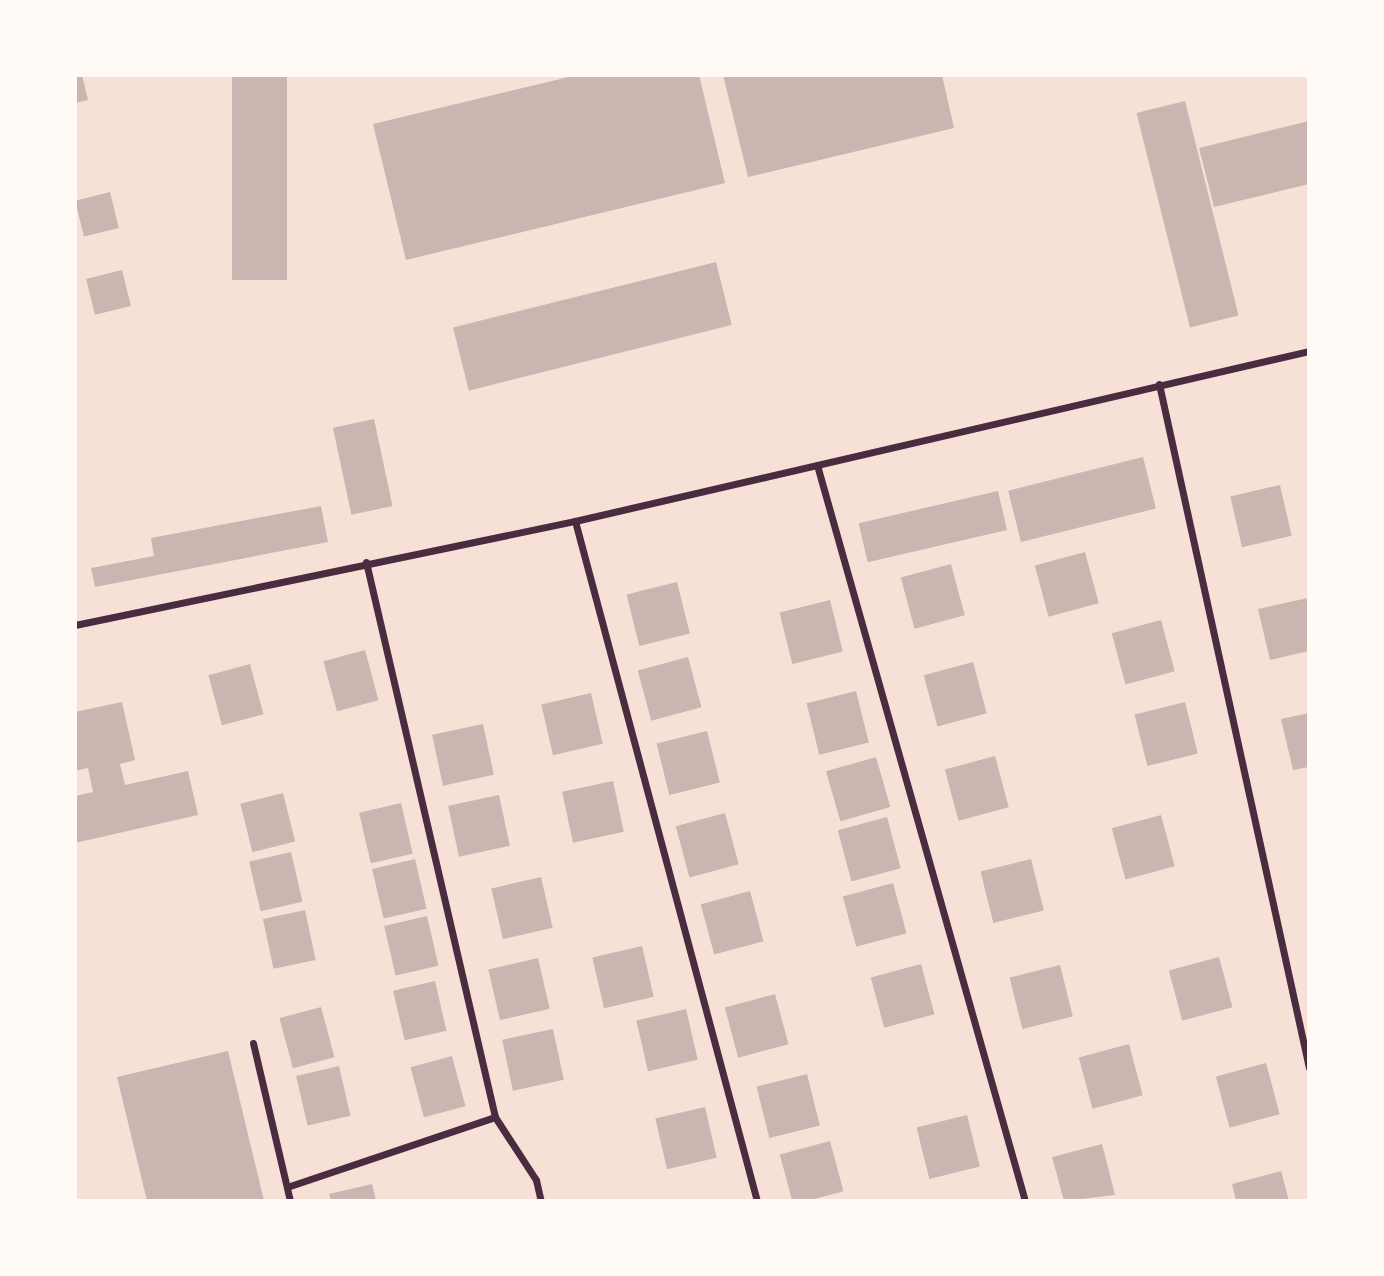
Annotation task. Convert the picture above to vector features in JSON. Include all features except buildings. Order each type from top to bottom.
[{"type":"street","points":[[75,625],[366,562],[575,521],[1309,351]]},
{"type":"street","points":[[1159,384],[1309,1068]]},
{"type":"street","points":[[817,465],[1025,1201]]},
{"type":"street","points":[[575,521],[757,1201]]},
{"type":"street","points":[[366,562],[495,1117],[536,1180],[541,1201]]},
{"type":"street","points":[[253,1044],[290,1201]]},
{"type":"street","points":[[287,1187],[495,1117]]}]
